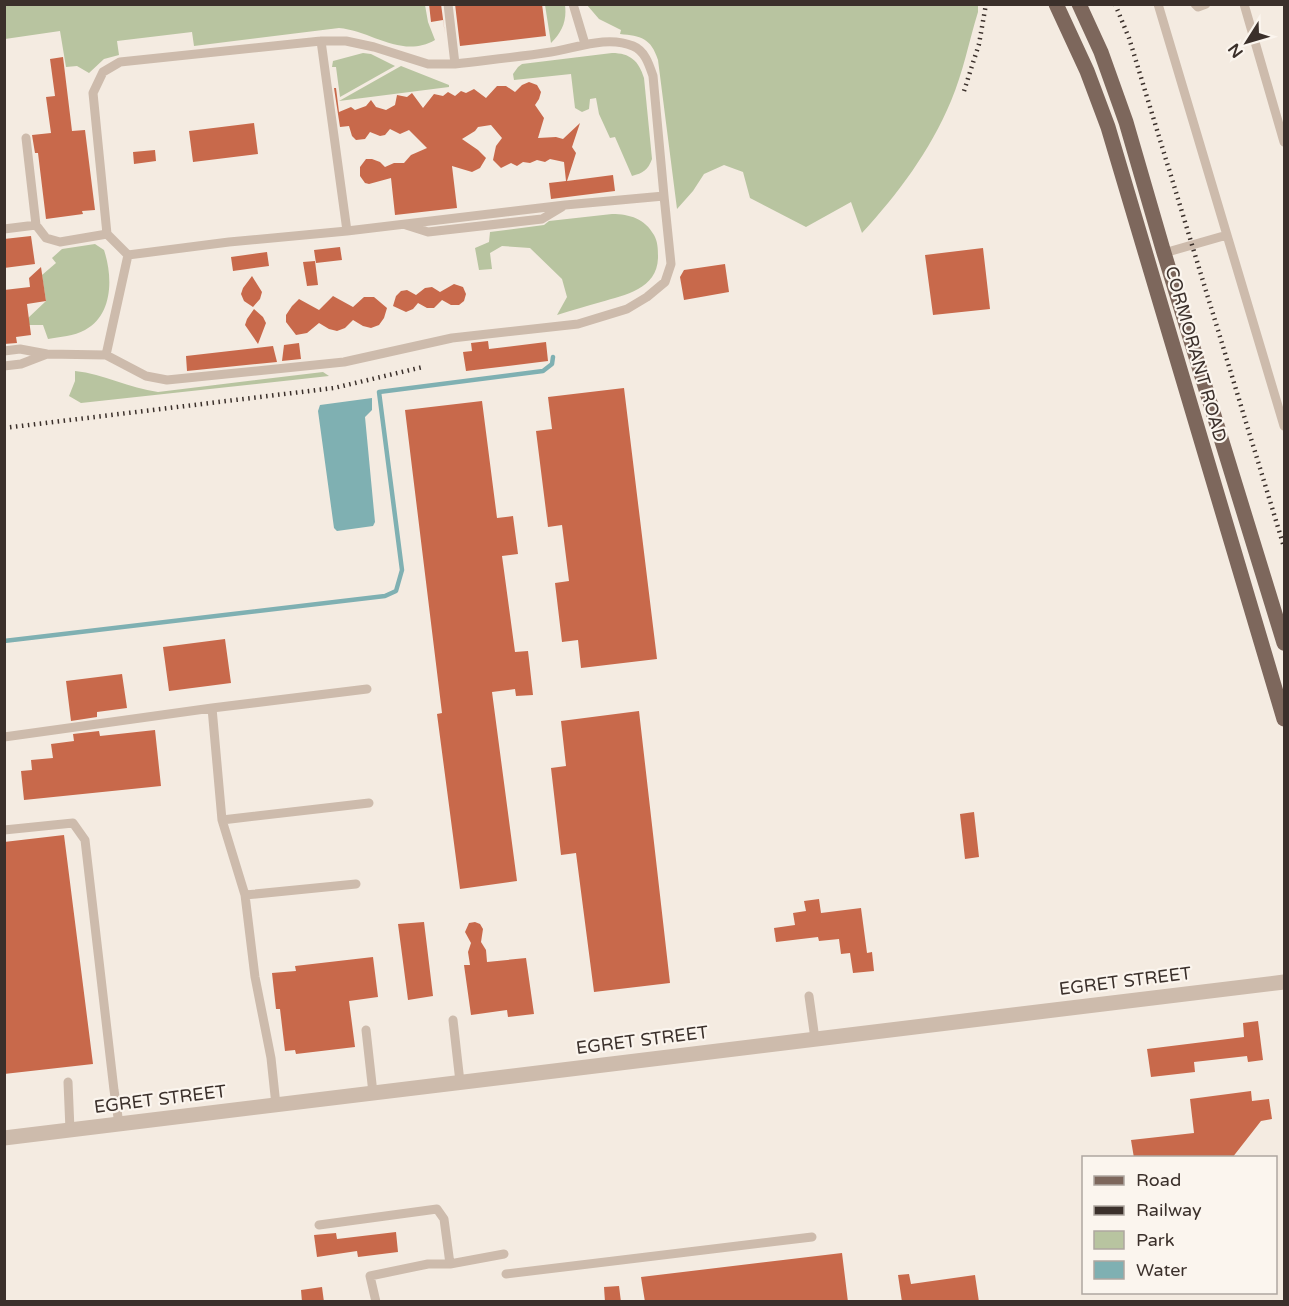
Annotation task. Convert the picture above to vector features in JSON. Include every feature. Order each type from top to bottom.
[{"type":"main road","name":"CORMORANT ROAD","points":[[1056,4],[1087,71],[1108,127],[1284,719]]},
{"type":"main road","name":"CORMORANT ROAD","points":[[1079,4],[1101,52],[1126,122],[1284,643]]},
{"type":"street","name":"EGRET STREET","points":[[4,1138],[1284,982]]},
{"type":"lane","points":[[448,4],[455,64]]},
{"type":"lane","points":[[573,4],[585,44]]},
{"type":"lane","points":[[1158,4],[1284,426]]},
{"type":"lane","points":[[1195,4],[1198,7],[1206,4]]},
{"type":"lane","points":[[1244,4],[1284,142]]},
{"type":"lane","points":[[321,41],[346,231]]},
{"type":"lane","points":[[4,351],[20,349],[47,354],[106,355],[146,376],[167,380],[344,362],[452,338],[578,324],[627,309],[647,297],[665,282],[671,264],[653,76],[647,58],[634,46],[616,43],[585,44],[554,52],[455,64],[428,64],[374,46],[346,41],[321,41],[120,62],[103,72],[93,93],[107,234],[128,255]]},
{"type":"lane","points":[[26,138],[36,225],[46,238],[60,242],[107,234]]},
{"type":"lane","points":[[128,255],[565,205],[664,196]]},
{"type":"lane","points":[[4,229],[36,225]]},
{"type":"lane","points":[[1164,253],[1227,236]]},
{"type":"lane","points":[[106,355],[128,255]]},
{"type":"lane","points":[[4,366],[21,364],[47,354]]},
{"type":"lane","points":[[4,737],[367,689]]},
{"type":"lane","points":[[212,708],[222,820],[245,895],[255,977],[271,1059],[276,1105]]},
{"type":"lane","points":[[222,820],[369,803]]},
{"type":"lane","points":[[4,830],[74,823],[85,840],[119,1124]]},
{"type":"lane","points":[[245,895],[356,884]]},
{"type":"lane","points":[[809,996],[815,1039]]},
{"type":"lane","points":[[453,1020],[460,1082]]},
{"type":"lane","points":[[366,1030],[373,1093]]},
{"type":"lane","points":[[68,1082],[70,1130]]},
{"type":"lane","points":[[319,1225],[437,1209],[444,1219],[450,1264]]},
{"type":"lane","points":[[506,1274],[812,1237]]},
{"type":"lane","points":[[376,1302],[370,1276],[428,1264],[450,1264],[504,1254]]},
{"type":"green space","points":[[978,4],[978,12],[955,90],[943,119],[923,154],[900,187],[862,233],[851,202],[806,227],[750,198],[743,172],[724,165],[704,174],[677,209],[658,60],[655,53],[648,43],[639,37],[620,34],[621,30],[599,19],[587,5]]},
{"type":"green space","points":[[4,5],[425,5],[435,40],[411,47],[339,28],[194,46],[192,32],[117,41],[119,55],[104,59],[89,73],[77,66],[66,67],[60,31],[5,39]]},
{"type":"green space","points":[[545,5],[565,5],[563,26],[551,43]]},
{"type":"green space","points":[[363,53],[371,54],[395,66],[340,97],[336,67],[332,67],[333,61]]},
{"type":"green space","points":[[612,53],[633,59],[644,78],[652,159],[645,170],[632,176],[615,137],[610,138],[599,114],[596,98],[590,99],[589,109],[582,112],[575,108],[571,74],[514,80],[513,74],[522,64]]},
{"type":"green space","points":[[401,66],[449,85],[449,87],[339,101]]},
{"type":"green space","points":[[612,214],[631,216],[642,221],[657,243],[658,258],[652,277],[638,289],[620,297],[557,315],[567,297],[562,279],[530,248],[502,246],[490,253],[492,269],[479,270],[475,248],[489,242],[490,232],[544,225],[549,221]]},
{"type":"green space","points":[[95,244],[104,250],[109,272],[106,305],[101,315],[85,330],[48,339],[43,325],[28,325],[27,319],[46,301],[42,275],[56,263],[52,258],[62,249]]},
{"type":"green space","points":[[75,371],[158,392],[323,372],[329,376],[81,403],[69,396],[75,381]]},
{"type":"water","points":[[372,398],[372,410],[365,417],[375,522],[373,526],[337,531],[334,528],[318,411],[320,405]]},
{"type":"building","points":[[429,4],[441,4],[445,34],[443,20],[431,22]]},
{"type":"building","points":[[455,4],[542,4],[546,36],[460,46]]},
{"type":"building","points":[[63,57],[72,131],[85,130],[95,210],[46,219],[38,153],[35,153],[32,135],[51,133],[46,97],[55,96],[50,59]]},
{"type":"building","points":[[529,82],[537,85],[541,92],[535,105],[544,118],[538,138],[563,139],[580,123],[572,147],[576,153],[567,181],[613,175],[615,191],[551,199],[549,183],[566,181],[564,162],[550,159],[545,162],[537,160],[530,163],[523,162],[517,166],[511,163],[501,168],[493,160],[496,146],[502,138],[491,125],[478,127],[462,139],[486,158],[480,168],[472,172],[452,166],[457,208],[395,215],[391,178],[365,183],[360,176],[360,167],[366,159],[380,162],[385,167],[394,163],[404,163],[411,155],[427,148],[409,130],[400,134],[390,129],[385,135],[380,136],[370,132],[365,139],[356,140],[349,126],[340,127],[334,88],[336,88],[339,112],[351,107],[355,110],[366,106],[371,100],[376,107],[386,110],[395,105],[397,95],[407,97],[412,93],[423,108],[434,94],[443,96],[448,92],[455,96],[461,91],[466,93],[474,89],[486,98],[497,86],[506,86],[515,92]]},
{"type":"building","points":[[254,123],[258,154],[193,162],[189,131]]},
{"type":"building","points":[[155,150],[156,161],[134,164],[133,152]]},
{"type":"building","points":[[31,236],[35,264],[4,268],[4,239]]},
{"type":"building","points":[[340,247],[342,260],[316,263],[314,250]]},
{"type":"building","points":[[983,248],[990,309],[933,315],[925,255]]},
{"type":"building","points":[[267,252],[269,266],[233,271],[231,257]]},
{"type":"building","points":[[315,261],[318,285],[307,286],[303,262]]},
{"type":"building","points":[[725,264],[729,292],[684,300],[680,277],[684,270]]},
{"type":"building","points":[[41,267],[46,301],[27,304],[31,335],[16,337],[17,343],[4,344],[4,290],[30,287],[29,278]]},
{"type":"building","points":[[252,276],[262,292],[260,299],[253,307],[244,301],[241,294]]},
{"type":"building","points":[[454,284],[463,287],[466,294],[464,301],[459,305],[451,305],[442,300],[434,308],[427,308],[418,303],[406,312],[393,306],[396,296],[401,291],[407,290],[416,295],[425,288],[432,287],[440,292]]},
{"type":"building","points":[[333,296],[353,307],[364,297],[374,297],[387,308],[384,318],[379,325],[371,328],[353,320],[345,328],[337,331],[319,323],[307,333],[296,335],[286,322],[286,315],[292,306],[299,299],[319,310]]},
{"type":"building","points":[[254,309],[266,323],[258,344],[245,325]]},
{"type":"building","points":[[488,341],[489,349],[546,342],[548,361],[466,371],[463,352],[472,351],[471,343]]},
{"type":"building","points":[[299,343],[301,359],[282,361],[284,345]]},
{"type":"building","points":[[273,346],[277,362],[187,371],[186,356]]},
{"type":"building","points":[[624,388],[657,659],[581,668],[578,640],[562,642],[555,583],[569,581],[562,525],[548,527],[536,431],[552,429],[548,397]]},
{"type":"building","points":[[482,401],[497,518],[513,516],[518,554],[502,556],[515,652],[528,651],[533,695],[516,696],[515,689],[492,692],[517,881],[460,889],[437,714],[442,713],[405,410]]},
{"type":"building","points":[[225,639],[231,683],[169,691],[163,647]]},
{"type":"building","points":[[122,674],[127,708],[97,712],[97,717],[71,721],[66,681]]},
{"type":"building","points":[[639,711],[670,983],[594,992],[576,853],[561,855],[551,768],[566,766],[561,721]]},
{"type":"building","points":[[155,730],[161,786],[24,800],[21,771],[32,770],[31,760],[53,758],[51,744],[74,741],[73,734],[99,731],[100,736]]},
{"type":"building","points":[[974,812],[979,857],[965,859],[960,814]]},
{"type":"building","points":[[64,835],[93,1064],[4,1074],[4,842]]},
{"type":"building","points":[[819,899],[821,913],[861,908],[867,953],[872,952],[874,971],[853,973],[850,953],[841,954],[839,939],[819,941],[818,937],[776,942],[774,928],[795,925],[793,913],[806,911],[804,901]]},
{"type":"building","points":[[424,922],[433,996],[408,1000],[398,924]]},
{"type":"building","points":[[475,922],[483,929],[481,942],[486,950],[487,962],[526,958],[534,1014],[508,1017],[507,1010],[471,1015],[464,965],[470,965],[468,952],[471,943],[465,932],[469,923]]},
{"type":"building","points":[[373,957],[378,997],[349,1001],[355,1047],[296,1054],[295,1050],[285,1051],[280,1009],[276,1009],[272,973],[296,971],[295,966]]},
{"type":"building","points":[[1258,1021],[1263,1060],[1248,1062],[1247,1056],[1194,1062],[1195,1072],[1151,1077],[1147,1049],[1244,1037],[1243,1023]]},
{"type":"building","points":[[1251,1091],[1252,1101],[1269,1099],[1272,1119],[1261,1121],[1234,1156],[1134,1156],[1131,1140],[1194,1133],[1190,1099]]},
{"type":"building","points":[[396,1232],[398,1252],[358,1257],[357,1251],[317,1257],[314,1235],[336,1233],[337,1239]]},
{"type":"building","points":[[842,1253],[848,1302],[645,1302],[641,1277]]},
{"type":"building","points":[[909,1274],[911,1284],[975,1275],[979,1302],[902,1302],[898,1275]]},
{"type":"building","points":[[619,1286],[621,1302],[605,1302],[604,1287]]},
{"type":"building","points":[[322,1287],[324,1302],[302,1302],[301,1290]]},
{"type":"waterway","points":[[4,641],[385,596],[396,591],[402,570],[379,392],[543,371],[552,364],[553,357]]},
{"type":"railway","points":[[964,91],[979,44],[986,4]]},
{"type":"railway","points":[[1115,4],[1129,38],[1284,547]]},
{"type":"railway","points":[[4,428],[334,388],[423,367]]}]
